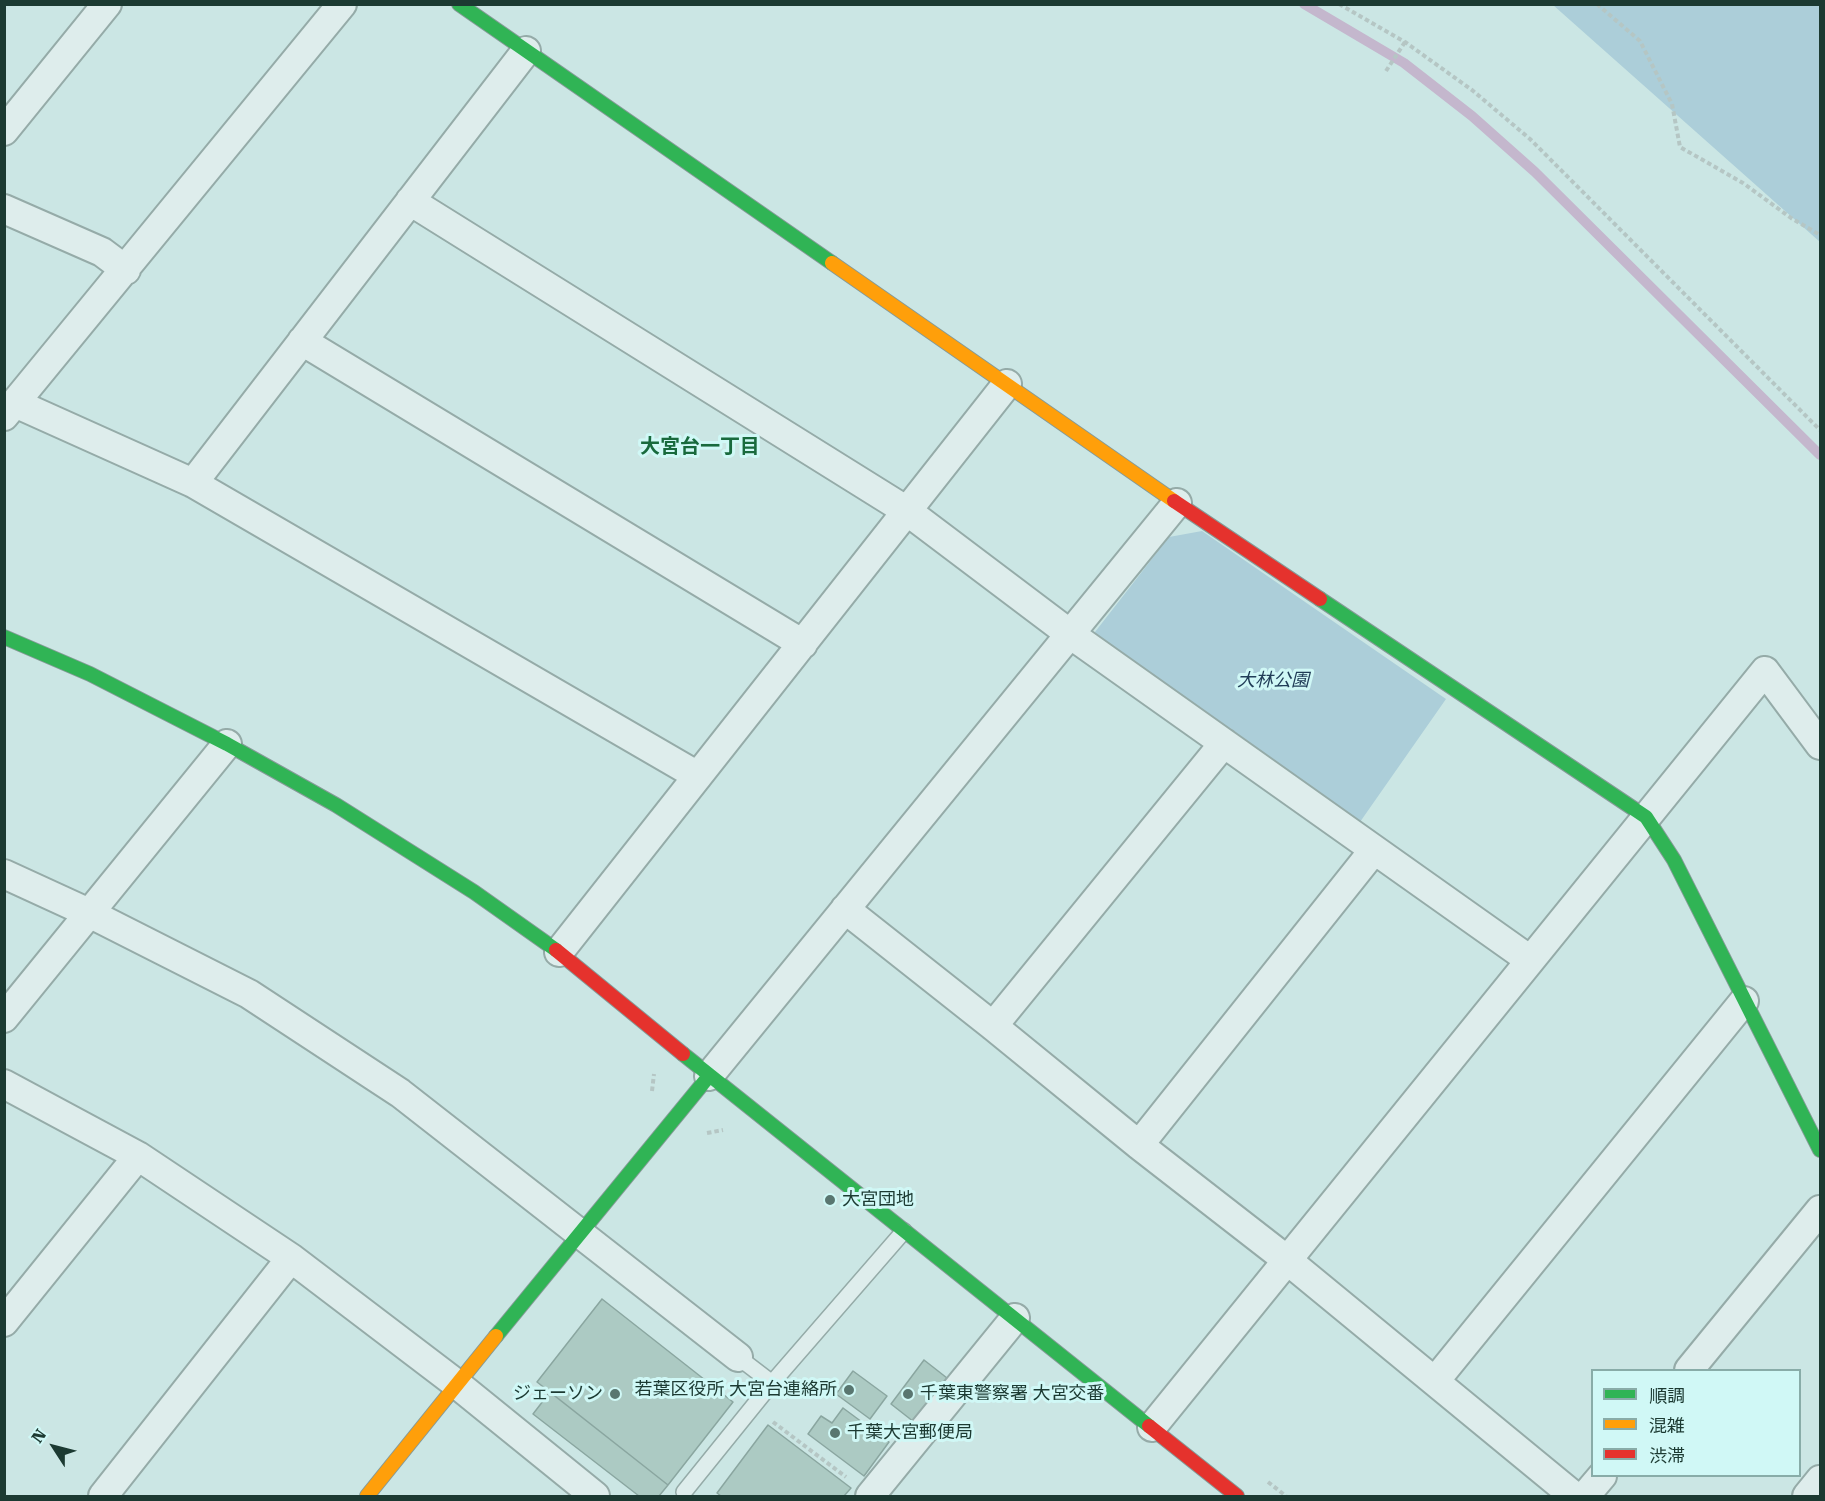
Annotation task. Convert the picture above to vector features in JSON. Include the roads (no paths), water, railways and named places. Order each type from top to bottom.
[{"type":"street","points":[[4,131],[107,4]]},
{"type":"street","points":[[342,4],[10,409],[193,483],[698,776]]},
{"type":"street","points":[[459,4],[1177,502],[1646,817],[1674,860],[1821,1150]]},
{"type":"street","points":[[193,483],[526,51]]},
{"type":"street","points":[[410,201],[907,511],[1070,634],[1530,960]]},
{"type":"street","points":[[4,210],[102,252],[126,270]]},
{"type":"street","points":[[302,341],[802,644]]},
{"type":"street","points":[[560,952],[1007,384]]},
{"type":"street","points":[[367,1497],[580,1232],[1177,502]]},
{"type":"street","points":[[4,637],[90,674],[227,744],[345,811],[474,892],[560,952],[709,1076],[1237,1497]]},
{"type":"street","points":[[1152,1427],[1765,671],[1821,745]]},
{"type":"street","points":[[993,1026],[1224,743]]},
{"type":"street","points":[[4,1018],[227,744]]},
{"type":"street","points":[[1139,1145],[1374,850]]},
{"type":"street","points":[[4,874],[89,913],[249,994],[400,1093],[738,1357]]},
{"type":"street","points":[[845,909],[1139,1145],[1287,1260],[1574,1497]]},
{"type":"street","points":[[1435,1381],[1744,1001]]},
{"type":"street","points":[[4,1084],[138,1156],[291,1258],[458,1385],[595,1497]]},
{"type":"street","points":[[4,1322],[138,1156]]},
{"type":"street","points":[[1691,1369],[1821,1210]]},
{"type":"street","points":[[103,1497],[291,1258]]},
{"type":"street","points":[[881,1492],[1014,1318]]},
{"type":"street","points":[[1585,1497],[1601,1477]]},
{"type":"street","points":[[1807,1497],[1821,1480]]},
{"type":"lane","points":[[684,1492],[772,1383],[904,1231]]},
{"type":"lane","points":[[738,1357],[772,1383]]},
{"type":"waterway","points":[[1304,4],[1404,63],[1472,116],[1535,172],[1820,455]]},
{"type":"place","name":"大宮団地","points":[[830,1200]]},
{"type":"place","name":"若葉区役所 大宮台連絡所","points":[[849,1390]]},
{"type":"place","name":"ジェーソン","points":[[615,1394]]},
{"type":"place","name":"千葉東警察署 大宮交番","points":[[908,1394]]},
{"type":"place","name":"千葉大宮郵便局","points":[[835,1433]]},
{"type":"district","name":"大宮台一丁目","points":[[700,447]]},
{"type":"park label","name":"大林公園","points":[[1273,681]]}]
